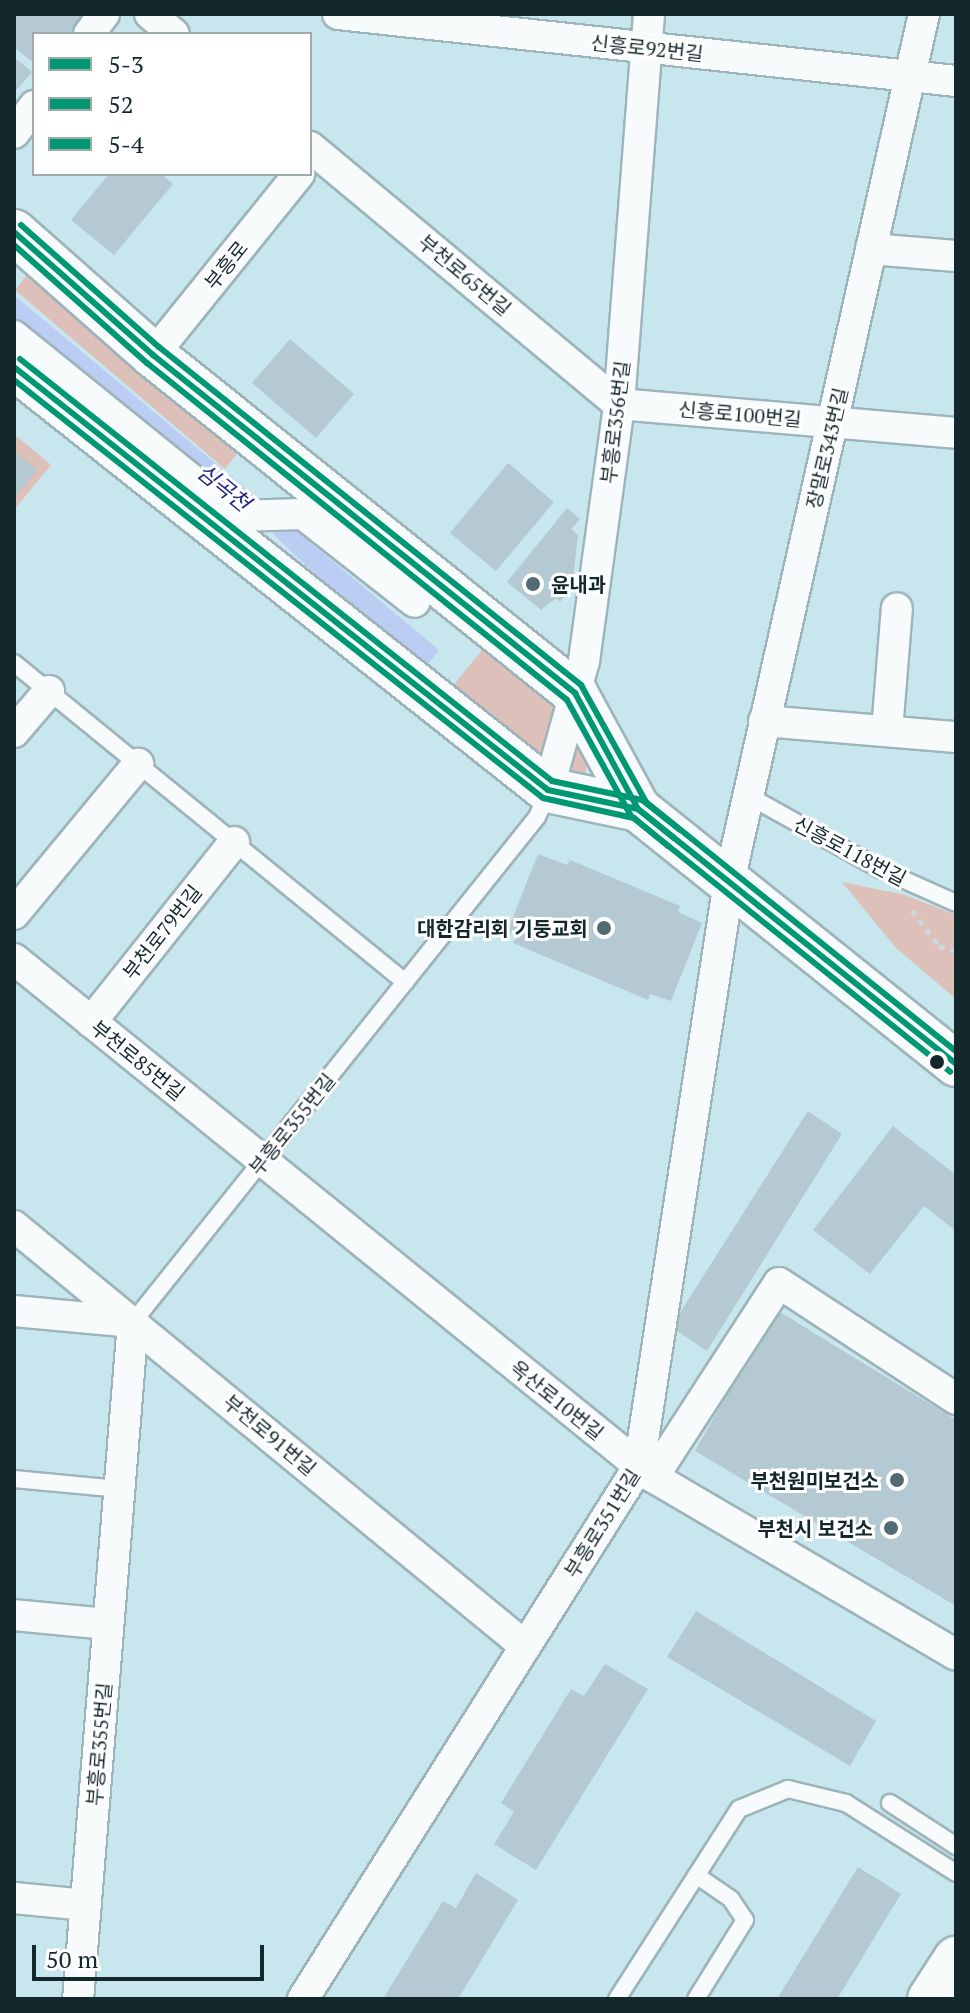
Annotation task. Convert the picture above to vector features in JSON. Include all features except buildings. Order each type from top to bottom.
[{"type":"street","points":[[90,32],[104,14]]},
{"type":"street","points":[[150,14],[172,32]]},
{"type":"street","name":"신흥로92번길","points":[[338,14],[956,81]]},
{"type":"street","name":"부흥로356번길","points":[[548,790],[575,693],[619,404],[649,14]]},
{"type":"street","name":"장말로343번길","points":[[729,882],[924,14]]},
{"type":"street","points":[[14,133],[32,109]]},
{"type":"street","name":"부천로65번길","points":[[312,160],[619,404]]},
{"type":"street","name":"부흥로","points":[[153,355],[295,176]]},
{"type":"street","points":[[18,243],[575,693],[638,809],[956,1064]]},
{"type":"street","points":[[871,249],[956,256]]},
{"type":"street","points":[[14,336],[236,516],[303,514],[415,602]]},
{"type":"street","points":[[14,352],[147,458],[204,490]]},
{"type":"street","points":[[14,367],[548,790],[638,809]]},
{"type":"street","name":"신흥로100번길","points":[[619,404],[956,433]]},
{"type":"street","points":[[887,731],[897,608]]},
{"type":"street","points":[[14,732],[49,691]]},
{"type":"street","points":[[764,721],[956,737]]},
{"type":"street","points":[[14,914],[138,764]]},
{"type":"street","name":"부천로79번길","points":[[91,1022],[234,842]]},
{"type":"street","name":"부흥로351번길","points":[[303,1999],[525,1646],[646,1471],[729,882]]},
{"type":"street","name":"부천로85번길","points":[[14,959],[262,1162]]},
{"type":"street","name":"옥산로10번길","points":[[262,1162],[646,1471],[956,1655]]},
{"type":"street","name":"부천로91번길","points":[[14,1226],[525,1646]]},
{"type":"street","points":[[646,1471],[779,1283],[956,1399]]},
{"type":"street","points":[[14,1311],[133,1322]]},
{"type":"street","name":"부흥로355번길","points":[[78,1999],[133,1322]]},
{"type":"street","points":[[14,1615],[108,1624]]},
{"type":"street","points":[[14,1898],[86,1905]]},
{"type":"street","points":[[930,1999],[956,1959]]},
{"type":"lane","points":[[14,663],[405,982]]},
{"type":"lane","name":"부흥로355번길","points":[[133,1322],[537,817],[548,790]]},
{"type":"lane","name":"신흥로118번길","points":[[747,795],[905,881],[956,903]]},
{"type":"lane","points":[[14,1479],[119,1489]]},
{"type":"lane","points":[[617,1999],[739,1809],[788,1789],[846,1803],[956,1873]]},
{"type":"lane","points":[[890,1803],[956,1846]]},
{"type":"lane","points":[[696,1875],[731,1899],[745,1920],[696,1999]]},
{"type":"path","points":[[905,881],[913,912],[939,946],[956,951]]},
{"type":"shaded area","points":[[26,276],[239,451],[225,469],[15,290]]},
{"type":"shaded area","points":[[14,434],[51,465],[14,510]]},
{"type":"shaded area","points":[[496,633],[591,723],[584,790],[439,703]]},
{"type":"shaded area","points":[[842,882],[905,895],[956,915],[956,999],[896,948]]},
{"type":"water","name":"심곡천","points":[[14,295],[439,650],[427,666],[325,584],[263,524],[14,326]]},
{"type":"transit line","name":"5-4","points":[[21,225],[159,347],[581,685],[646,802],[956,1051]]},
{"type":"transit line","name":"5-3","points":[[14,232],[153,355],[575,693],[638,809],[956,1064]]},
{"type":"transit line","name":"52","points":[[14,245],[147,363],[567,700],[631,816],[950,1072]]},
{"type":"transit line","name":"5-4","points":[[20,359],[552,781],[642,800],[680,830]]},
{"type":"transit line","name":"5-3","points":[[14,367],[548,790],[638,809],[674,838]]},
{"type":"transit line","name":"52","points":[[14,380],[543,798],[634,818],[668,846]]},
{"type":"place","name":"윤내과","points":[[533,584]]},
{"type":"place","name":"대한감리회 기둥교회","points":[[604,928]]},
{"type":"place","name":"부천원미보건소","points":[[897,1480]]},
{"type":"place","name":"부천시 보건소","points":[[891,1528]]}]
